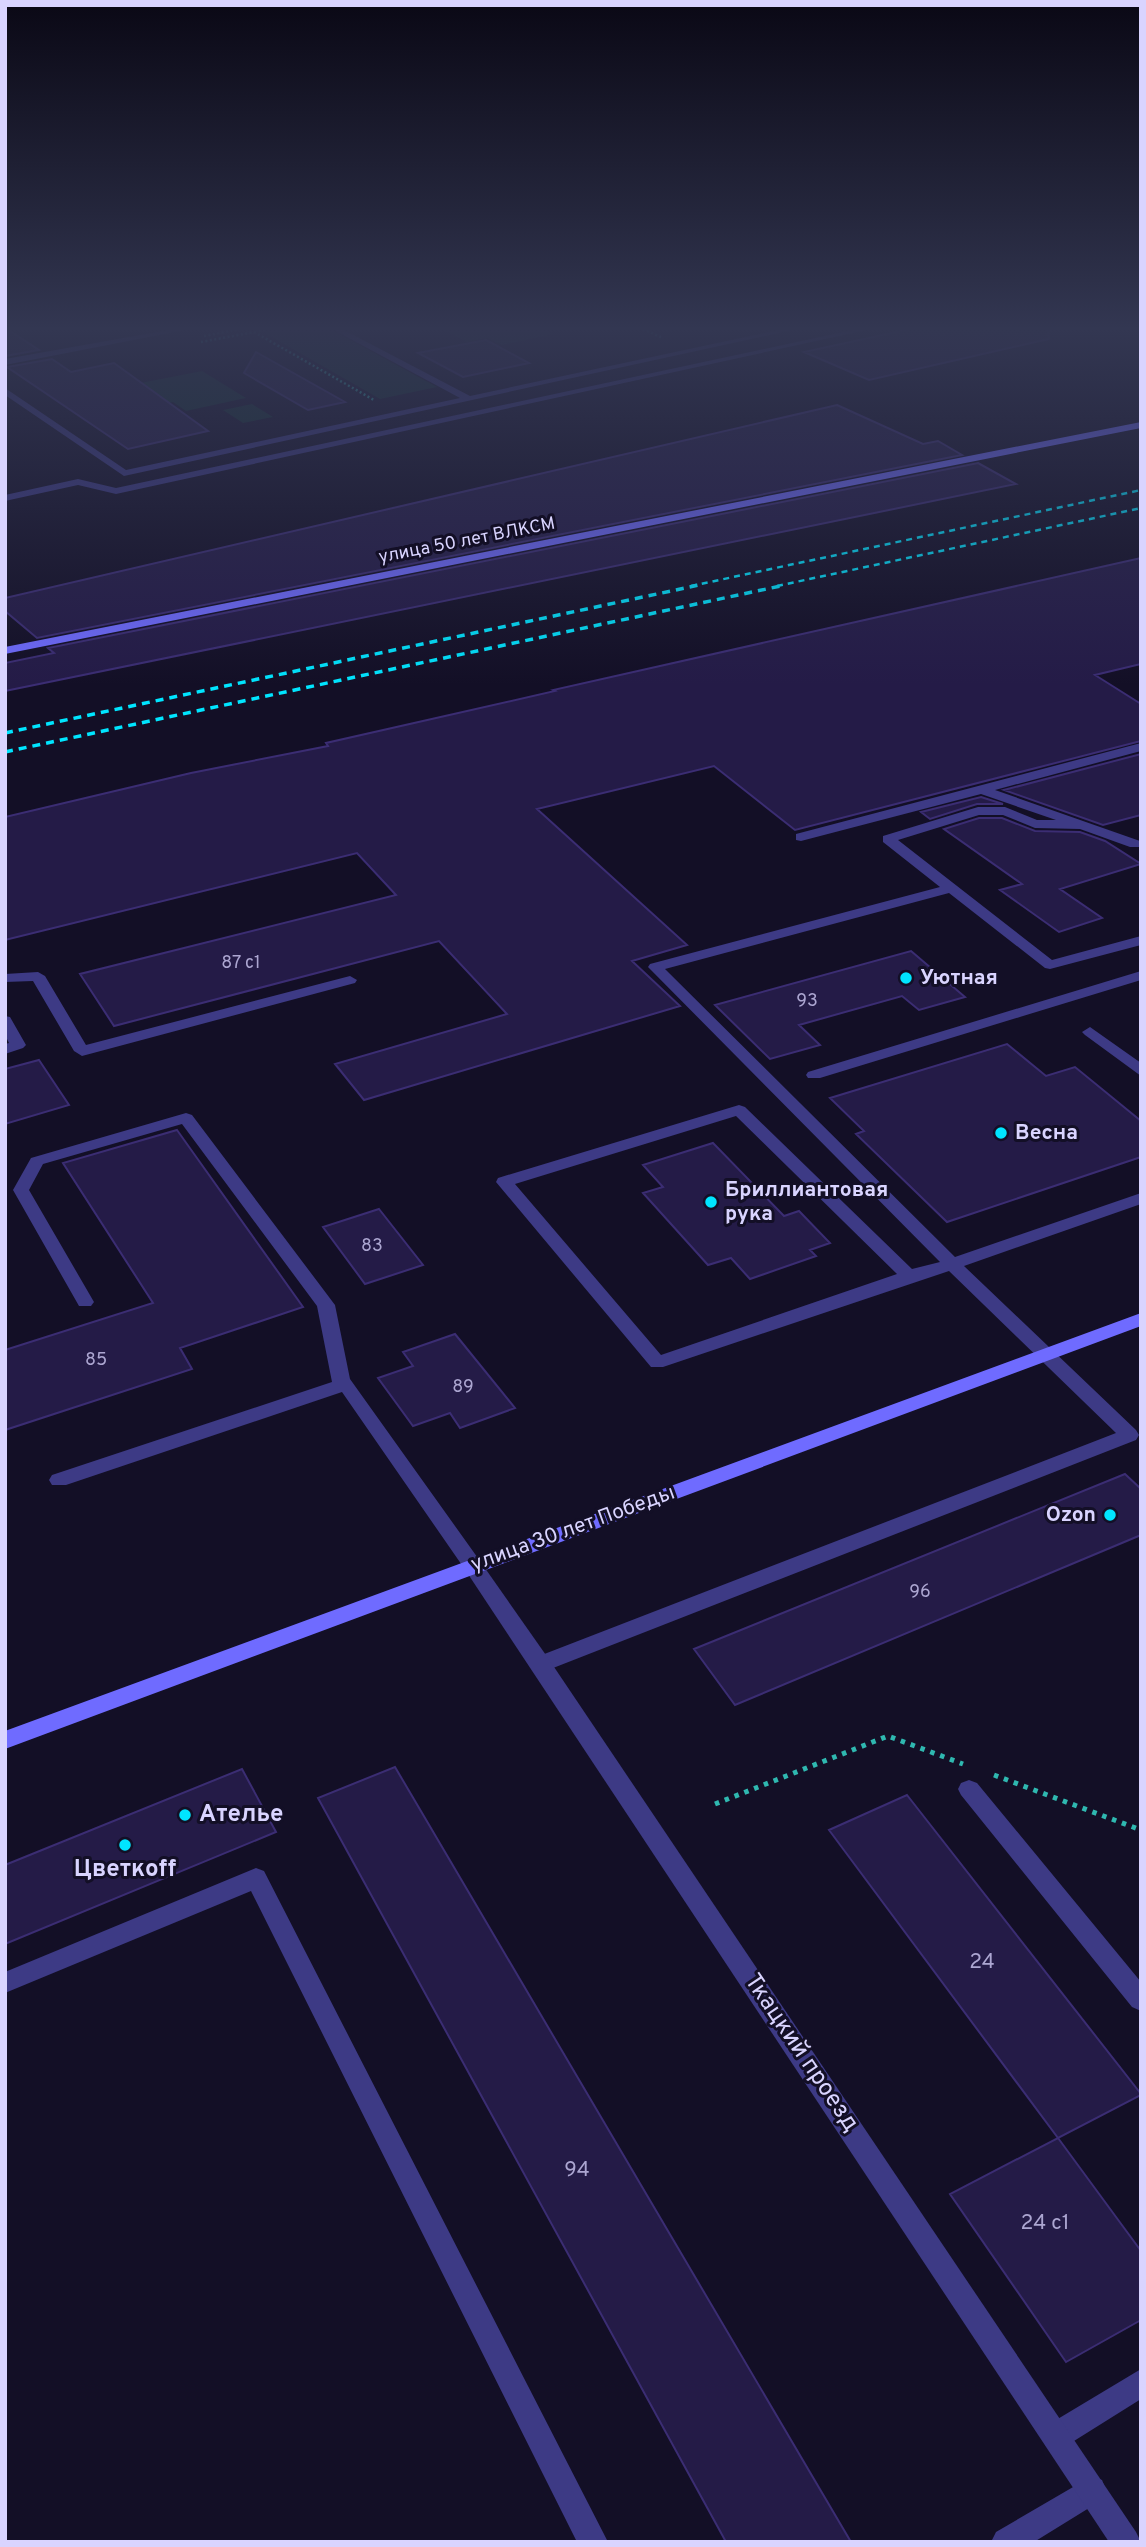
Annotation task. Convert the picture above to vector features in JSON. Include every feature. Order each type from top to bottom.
[{"type":"street","points":[[88,448],[124,473],[241,448]]},
{"type":"street","points":[[5,498],[78,482],[116,491],[316,448]]},
{"type":"street","name":"улица 50 лет ВЛКСМ","points":[[5,651],[1026,448]]},
{"type":"street","points":[[801,837],[1141,747]]},
{"type":"street","points":[[982,790],[1139,845]]},
{"type":"street","points":[[1080,825],[1035,824],[993,809],[978,811],[888,839],[1050,965],[1141,940]]},
{"type":"street","points":[[541,1664],[1129,1435],[655,967],[951,888]]},
{"type":"street","points":[[814,1075],[1141,975]]},
{"type":"street","points":[[5,978],[38,976],[82,1051],[350,980]]},
{"type":"street","points":[[5,1020],[18,1045],[5,1049]]},
{"type":"street","points":[[1090,1032],[1141,1071]]},
{"type":"street","points":[[909,1276],[739,1110],[504,1182],[657,1363],[1141,1198]]},
{"type":"street","points":[[59,1480],[342,1385],[326,1305],[186,1118],[37,1161],[21,1190],[85,1302]]},
{"type":"street","name":"улица 30 лет Победы","points":[[5,1740],[1141,1319]]},
{"type":"street","name":"Ткацкий проезд","points":[[342,1385],[346,1384],[541,1664],[1126,2542]]},
{"type":"street","points":[[973,1779],[1141,2000]]},
{"type":"street","points":[[5,1983],[256,1878],[593,2542]]},
{"type":"street","points":[[1056,2436],[1141,2383]]},
{"type":"street","points":[[1006,2542],[1092,2490]]},
{"type":"path","points":[[715,1804],[888,1736],[973,1779]]},
{"type":"path","points":[[989,1773],[1141,1830]]},
{"type":"building","points":[[652,448],[950,448],[962,455],[37,638],[5,611],[5,598]]},
{"type":"building","points":[[978,463],[1016,484],[5,691],[5,663],[54,653],[48,648]]},
{"type":"building","points":[[1141,558],[1141,664],[1095,675],[1141,704],[1141,741],[795,830],[714,766],[537,809],[687,945],[632,961],[680,1006],[364,1100],[335,1064],[507,1014],[439,941],[114,1026],[80,974],[396,895],[357,853],[5,940],[5,817],[191,773],[328,746],[326,743],[555,691],[553,690]]},
{"type":"building","points":[[1141,754],[1141,815],[1103,825],[1004,790]]},
{"type":"building","points":[[981,797],[1003,804],[977,804],[930,819],[921,812]]},
{"type":"building","points":[[979,818],[1002,818],[1035,831],[1080,832],[1105,841],[1141,864],[1060,889],[1102,918],[1059,932],[1000,890],[1022,884],[944,829]]},
{"type":"building","points":[[911,951],[965,997],[919,1010],[902,996],[799,1025],[820,1045],[770,1059],[715,1005]]},
{"type":"building","name":"Весна","points":[[1007,1044],[1046,1076],[1075,1067],[1141,1121],[1141,1157],[947,1222],[856,1134],[864,1131],[830,1098]]},
{"type":"building","points":[[39,1060],[69,1105],[5,1124],[5,1069]]},
{"type":"building","points":[[177,1130],[303,1307],[180,1348],[192,1369],[5,1430],[5,1350],[153,1303],[63,1163]]},
{"type":"building","name":"Бриллиантовая рука","points":[[713,1143],[784,1216],[799,1211],[830,1243],[810,1250],[816,1256],[750,1279],[731,1258],[708,1265],[643,1193],[663,1187],[643,1165]]},
{"type":"building","points":[[379,1209],[423,1265],[365,1284],[323,1227]]},
{"type":"building","points":[[455,1334],[515,1408],[460,1428],[450,1413],[413,1426],[378,1378],[413,1366],[403,1352]]},
{"type":"building","points":[[1125,1474],[1141,1489],[1141,1535],[735,1705],[694,1649]]},
{"type":"building","points":[[395,1767],[851,2542],[726,2542],[318,1798]]},
{"type":"building","points":[[242,1769],[276,1832],[5,1944],[5,1865]]},
{"type":"building","points":[[907,1795],[1141,2095],[1058,2138],[829,1830]]},
{"type":"building","points":[[1058,2138],[1141,2251],[1141,2320],[1066,2362],[950,2194]]},
{"type":"railway","points":[[691,586],[1141,490]]},
{"type":"railway","points":[[777,586],[1141,508]]},
{"type":"railway","points":[[5,733],[699,585]]},
{"type":"railway","points":[[5,752],[785,585]]},
{"type":"place","name":"Уютная","points":[[906,978]]},
{"type":"place","name":"Весна","points":[[1001,1133]]},
{"type":"place","name":"Бриллиантовая рука","points":[[711,1202]]},
{"type":"place","name":"Ozon","points":[[1110,1515]]},
{"type":"place","name":"Ателье","points":[[185,1815]]},
{"type":"place","name":"Цветкоff","points":[[125,1845]]}]
